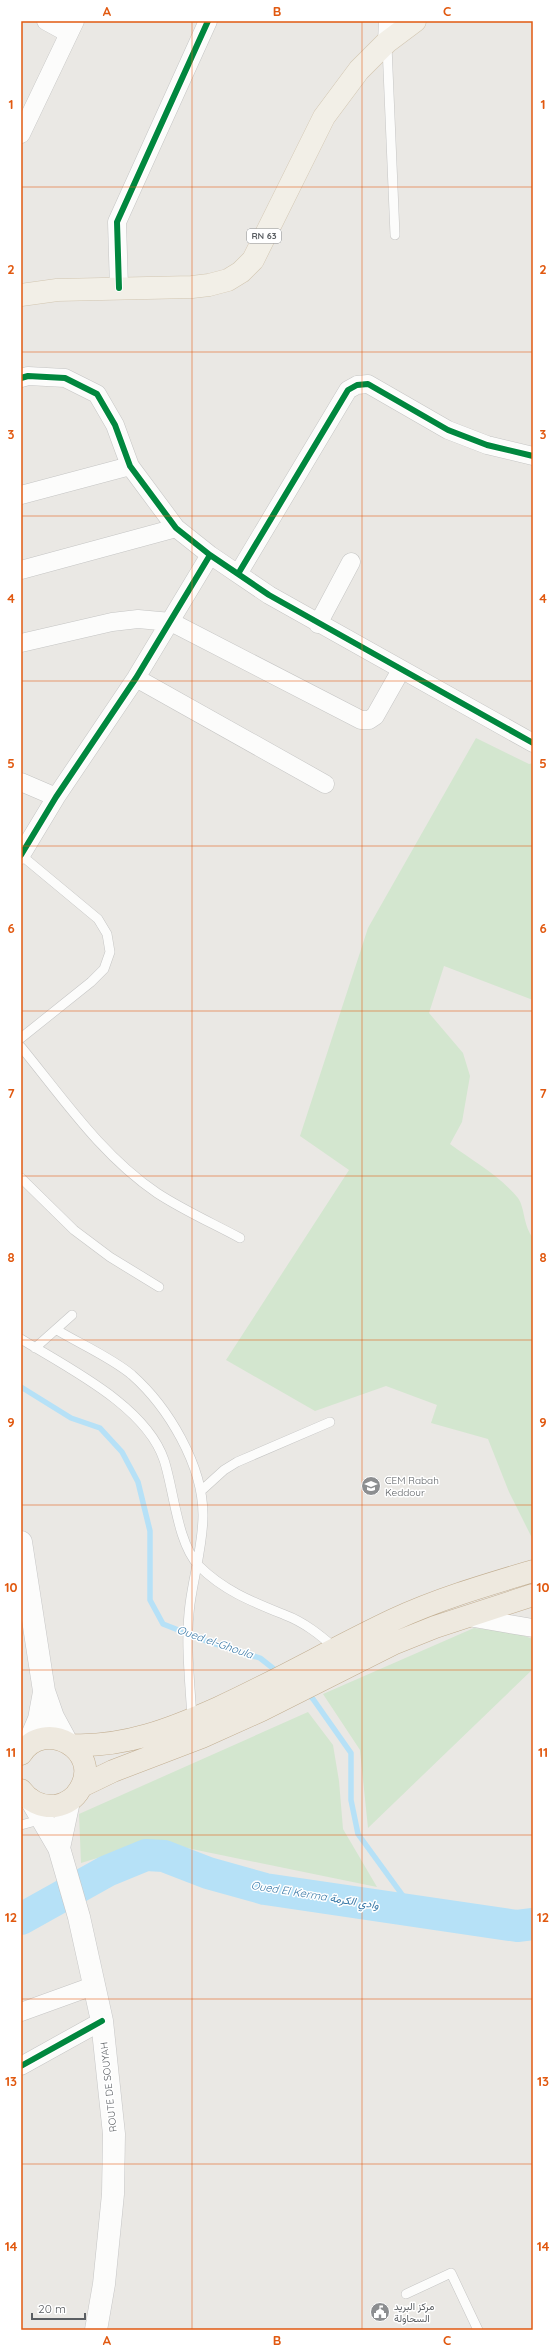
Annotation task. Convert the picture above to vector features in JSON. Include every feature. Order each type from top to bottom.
[{"type":"highway","points":[[319,1670],[337,1649],[417,1610],[533,1571]]},
{"type":"highway","points":[[26,1795],[50,1806],[76,1794],[102,1776],[202,1737],[259,1701],[319,1670],[465,1617],[533,1596]]},
{"type":"highway","points":[[23,1751],[46,1737],[69,1743],[122,1742],[192,1719],[259,1701]]},
{"type":"highway","points":[[69,1743],[81,1756],[85,1769],[76,1794]]},
{"type":"main road","name":"RN 63","points":[[21,295],[50,290],[192,287],[228,280],[240,272],[253,260],[324,117],[388,32],[415,21]]},
{"type":"main road","points":[[21,1542],[44,1691],[52,1717],[69,1743]]},
{"type":"main road","points":[[23,1751],[39,1719],[44,1691]]},
{"type":"main road","name":"ROUTE DE SOUYAH","points":[[59,1848],[76,1794]]},
{"type":"main road","name":"ROUTE DE SOUYAH","points":[[26,1795],[43,1819],[59,1848],[79,1917],[93,1986],[102,2021],[114,2134],[113,2194],[104,2284],[96,2330]]},
{"type":"street","points":[[21,134],[72,27],[46,21]]},
{"type":"street","points":[[119,288],[117,222],[208,21]]},
{"type":"street","points":[[21,378],[28,376],[65,378],[96,394],[115,425],[130,466],[176,528],[210,555],[269,595],[318,624],[533,743]]},
{"type":"street","points":[[238,574],[348,390],[357,385],[368,384],[448,430],[486,445],[533,456]]},
{"type":"street","points":[[21,496],[130,466]]},
{"type":"street","points":[[21,570],[176,528]]},
{"type":"street","points":[[21,855],[56,797],[136,678],[210,555]]},
{"type":"street","points":[[318,624],[350,562]]},
{"type":"street","points":[[21,643],[112,622],[138,619],[170,622],[361,720],[369,720],[375,716],[401,670]]},
{"type":"street","points":[[136,678],[325,784]]},
{"type":"street","points":[[21,782],[56,797]]},
{"type":"street","points":[[465,1617],[533,1628]]},
{"type":"street","points":[[21,2012],[93,1986]]},
{"type":"street","points":[[21,2066],[102,2021]]},
{"type":"lane","points":[[388,32],[395,235]]},
{"type":"lane","points":[[21,855],[98,919],[107,934],[110,952],[104,969],[91,982],[21,1038]]},
{"type":"lane","points":[[21,1047],[97,1141],[120,1163],[158,1193],[240,1238]]},
{"type":"lane","points":[[21,1178],[74,1230],[110,1257],[159,1287]]},
{"type":"lane","points":[[35,1348],[57,1330],[72,1315]]},
{"type":"lane","points":[[57,1330],[131,1375],[156,1400],[171,1421],[185,1449],[202,1490],[202,1531],[198,1565],[190,1605],[188,1646],[192,1719]]},
{"type":"lane","points":[[21,1339],[117,1400],[148,1431],[164,1460],[175,1509],[189,1550],[198,1565],[234,1594],[306,1625],[337,1649]]},
{"type":"lane","points":[[202,1490],[224,1470],[237,1462],[330,1422]]},
{"type":"lane","points":[[21,1825],[43,1819]]},
{"type":"lane","points":[[406,2294],[451,2273],[478,2330]]},
{"type":"green space","points":[[476,738],[529,764],[533,763],[533,1000],[444,966],[429,1013],[463,1053],[470,1076],[462,1122],[450,1144],[486,1169],[511,1190],[520,1202],[527,1228],[533,1238],[533,1540],[509,1492],[488,1439],[431,1423],[437,1405],[386,1386],[315,1411],[226,1360],[349,1170],[300,1136],[368,928]]},
{"type":"green space","points":[[474,1628],[516,1633],[533,1639],[533,1669],[368,1828],[360,1750],[323,1694]]},
{"type":"green space","points":[[308,1712],[333,1745],[339,1781],[343,1829],[377,1887],[153,1841],[81,1863],[79,1814]]},
{"type":"waterway","name":"Oued el-Ghoula","points":[[21,1387],[71,1418],[100,1428],[122,1452],[138,1482],[150,1531],[150,1600],[163,1624],[209,1642],[260,1658],[279,1673]]},
{"type":"waterway","name":"Oued el-Ghoula","points":[[307,1694],[313,1699],[351,1753],[351,1800],[358,1834],[414,1911]]},
{"type":"waterway","name":"Oued El Kerma وادي الكرمة","points":[[21,1919],[107,1871],[146,1855],[164,1856],[208,1873],[265,1889],[517,1926],[533,1924]]},
{"type":"cycle path","points":[[119,288],[117,222],[208,21]]},
{"type":"cycle path","points":[[21,378],[28,376],[65,378],[97,394],[115,425],[130,466],[176,528],[210,555],[269,595],[533,743]]},
{"type":"cycle path","points":[[238,574],[348,390],[357,385],[368,384],[448,430],[487,445],[533,456]]},
{"type":"cycle path","points":[[21,855],[56,797],[136,678],[210,555]]},
{"type":"cycle path","points":[[21,2066],[102,2021]]},
{"type":"place","name":"CEM Rabah Keddour","points":[[371,1486]]},
{"type":"place","name":"مركز البريد السحاولة","points":[[380,2312]]}]
